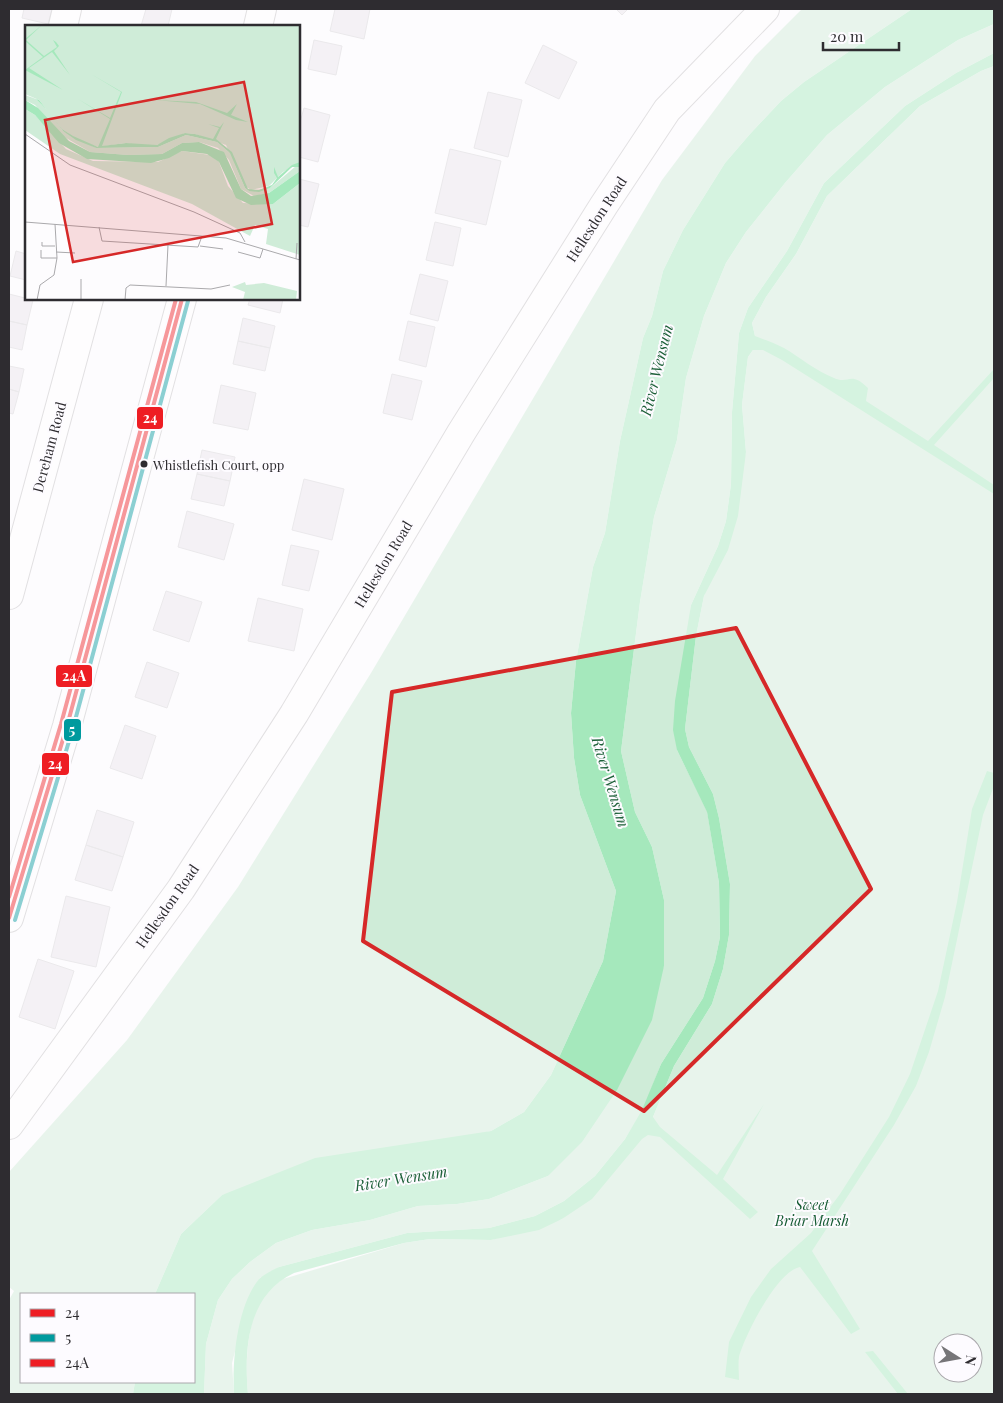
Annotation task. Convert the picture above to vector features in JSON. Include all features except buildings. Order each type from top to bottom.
[{"type":"main road","points":[[63,25],[67,9]]},
{"type":"main road","points":[[258,25],[262,9]]},
{"type":"main road","name":"Hellesdon Road","points":[[9,1126],[187,880],[294,714],[461,432],[604,205],[667,110],[765,9]]},
{"type":"main road","name":"Dereham Road","points":[[9,595],[89,300]]},
{"type":"main road","points":[[9,917],[67,726],[182,300]]},
{"type":"highlighted area","points":[[736,628],[871,889],[644,1111],[363,941],[392,692]]},
{"type":"green space","points":[[802,9],[912,9],[804,82],[781,101],[725,163],[683,230],[663,271],[652,316],[643,338],[620,441],[605,533],[593,567],[576,661],[571,713],[574,758],[580,795],[616,891],[603,961],[551,1075],[524,1112],[491,1131],[222,1195],[181,1234],[155,1293],[20,1293],[20,1383],[135,1383],[133,1394],[9,1394],[9,1300],[14,1291],[9,1287],[9,1172],[127,1040],[238,887],[371,673],[662,180],[755,56]]},
{"type":"green space","points":[[994,24],[994,53],[956,73],[905,106],[824,183],[787,251],[748,308],[739,333],[732,412],[731,484],[726,521],[718,546],[691,605],[677,750],[707,811],[719,883],[720,937],[715,961],[703,998],[661,1064],[643,1110],[625,1139],[595,1176],[564,1201],[535,1216],[489,1228],[407,1233],[279,1267],[260,1278],[250,1294],[232,1363],[234,1394],[204,1394],[206,1344],[218,1300],[232,1279],[250,1262],[276,1243],[312,1230],[370,1220],[418,1206],[457,1204],[489,1199],[548,1176],[664,966],[664,900],[652,847],[635,812],[621,751],[640,602],[654,517],[677,440],[686,378],[704,316],[726,263],[746,232],[827,135],[885,87],[958,40]]},
{"type":"green space","name":"Sweet Briar Marsh","points":[[994,66],[994,1394],[248,1394],[247,1355],[251,1326],[261,1301],[270,1289],[283,1279],[404,1243],[430,1239],[491,1240],[562,1219],[653,1117],[674,1066],[712,1004],[723,969],[729,935],[730,884],[713,794],[689,747],[685,729],[696,636],[704,596],[711,578],[746,452],[742,405],[748,357],[753,350],[755,336],[752,323],[766,297],[796,254],[827,196],[920,106],[981,71]]},
{"type":"water","name":"River Wensum","points":[[912,9],[994,9],[994,24],[958,40],[885,87],[827,135],[746,232],[726,263],[704,316],[686,378],[677,440],[654,517],[640,602],[621,751],[635,812],[652,847],[664,900],[664,966],[652,1020],[617,1090],[582,1142],[548,1176],[489,1199],[457,1204],[418,1206],[370,1220],[312,1230],[276,1243],[250,1262],[232,1279],[218,1300],[206,1344],[204,1394],[133,1394],[135,1383],[195,1383],[195,1293],[155,1293],[181,1234],[222,1195],[315,1158],[491,1131],[524,1112],[551,1075],[603,961],[616,891],[580,795],[574,758],[571,713],[576,661],[593,567],[605,533],[620,441],[643,338],[652,316],[663,271],[683,230],[725,163],[781,101],[804,82]]},
{"type":"water","points":[[994,53],[994,66],[981,71],[920,106],[827,196],[796,254],[766,297],[752,323],[755,336],[784,348],[827,375],[839,380],[853,379],[862,383],[868,388],[866,401],[928,441],[994,369],[994,378],[934,445],[994,485],[994,494],[782,360],[763,350],[753,350],[748,357],[742,405],[746,452],[738,516],[728,550],[704,596],[696,636],[685,729],[689,747],[713,794],[719,818],[730,884],[729,935],[723,969],[712,1004],[674,1066],[653,1117],[660,1127],[717,1175],[764,1104],[723,1179],[758,1212],[750,1219],[660,1137],[648,1135],[642,1139],[592,1199],[562,1219],[539,1230],[491,1240],[430,1239],[404,1243],[294,1273],[278,1283],[266,1295],[252,1325],[247,1359],[248,1394],[234,1394],[235,1350],[241,1319],[252,1290],[263,1275],[279,1267],[407,1233],[489,1228],[535,1216],[564,1201],[595,1176],[625,1139],[642,1110],[661,1064],[703,998],[715,961],[720,937],[719,883],[707,812],[677,750],[673,730],[675,701],[691,605],[718,546],[726,521],[731,484],[732,412],[739,333],[748,308],[787,251],[824,183],[905,106],[956,73]]},
{"type":"water","points":[[987,771],[994,773],[994,786],[983,815],[945,997],[929,1052],[916,1086],[894,1125],[812,1251],[860,1329],[851,1334],[800,1267],[791,1271],[782,1280],[763,1305],[742,1347],[739,1357],[739,1380],[725,1377],[729,1342],[751,1297],[771,1269],[811,1233],[840,1194],[889,1117],[910,1074],[938,991],[957,902],[972,809]]},
{"type":"water","points":[[873,1351],[908,1394],[898,1394],[865,1352]]},
{"type":"transit line","name":"24A","points":[[9,897],[61,724],[176,300]]},
{"type":"transit line","name":"24","points":[[9,918],[67,726],[182,300]]},
{"type":"transit line","name":"5","points":[[15,920],[73,728],[188,301]]},
{"type":"place","name":"Whistlefish Court, opp","points":[[144,464]]}]
